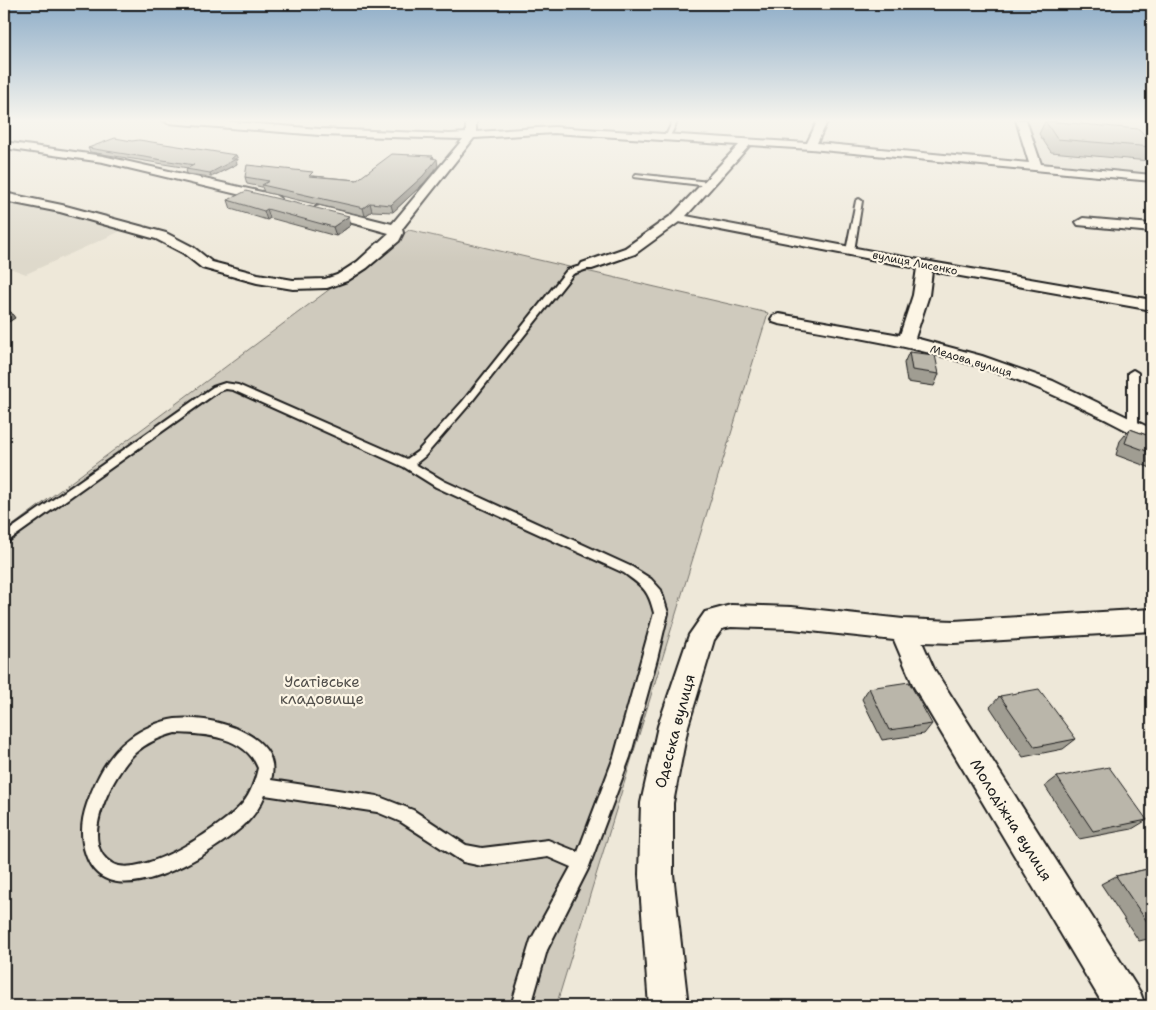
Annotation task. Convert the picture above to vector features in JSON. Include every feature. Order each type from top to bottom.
[{"type":"street","points":[[138,167],[290,203]]},
{"type":"street","points":[[4,197],[62,208],[161,236],[188,250],[207,265],[292,284],[315,285],[343,278],[394,238],[395,229],[445,167]]},
{"type":"street","points":[[587,266],[630,251],[677,218],[725,167]]},
{"type":"street","points":[[1047,167],[1152,178]]},
{"type":"street","points":[[309,208],[395,229]]},
{"type":"street","name":"вулиця Лисенко","points":[[677,218],[925,265],[1152,305]]},
{"type":"street","points":[[1083,222],[1152,228]]},
{"type":"street","points":[[906,341],[921,295],[925,265]]},
{"type":"street","name":"Медова вулиця","points":[[779,318],[906,341],[976,360],[1046,385],[1133,426],[1152,438]]},
{"type":"street","name":"Одеська вулиця","points":[[668,1006],[656,874],[657,803],[673,726],[702,636],[714,620],[731,616],[792,618],[902,630]]},
{"type":"street","points":[[902,630],[954,632],[1152,620]]},
{"type":"street","name":"Молодіжна вулиця","points":[[902,630],[924,678],[1126,1006]]},
{"type":"lane","points":[[636,176],[710,184]]},
{"type":"lane","points":[[850,251],[859,201]]},
{"type":"lane","points":[[408,464],[421,454],[466,403],[570,272],[587,266]]},
{"type":"lane","points":[[1133,373],[1133,426]]},
{"type":"lane","points":[[4,540],[216,389],[224,386],[247,391],[408,464],[440,484],[628,570],[647,583],[656,594],[661,613],[622,757],[582,863],[538,947],[521,1006]]},
{"type":"lane","points":[[175,726],[193,726],[208,728],[244,740],[257,750],[266,768],[262,787],[247,810],[226,829],[204,844],[163,866],[141,874],[118,876],[105,870],[96,858],[90,843],[90,827],[94,802],[103,781],[114,763],[128,749],[142,738],[159,730],[175,726]]},
{"type":"lane","points":[[262,787],[377,804],[407,816],[463,853],[482,857],[521,850],[548,848],[582,863]]},
{"type":"shaded area","points":[[1092,167],[1152,167],[1152,173]]},
{"type":"shaded area","points":[[4,201],[48,210],[123,230],[26,274],[4,266]]},
{"type":"green space","name":"Усатівське кладовище","points":[[409,230],[768,313],[556,1006],[4,1006],[4,532]]},
{"type":"building","points":[[190,167],[221,167],[210,173],[186,169]]},
{"type":"building","points":[[247,167],[267,167],[313,172],[309,176],[357,180],[374,167],[430,167],[391,205],[370,203],[363,208],[262,185],[269,181],[245,177]]},
{"type":"building","points":[[246,191],[349,216],[333,227],[267,209],[264,211],[228,200]]},
{"type":"building","points":[[4,311],[11,312],[4,317]]},
{"type":"building","points":[[909,352],[935,355],[939,374],[912,370]]},
{"type":"building","points":[[1130,429],[1152,437],[1152,453],[1125,443]]},
{"type":"building","points":[[909,682],[932,724],[889,730],[869,688]]},
{"type":"building","points":[[1039,689],[1076,739],[1035,747],[1000,696]]},
{"type":"building","points":[[1109,767],[1147,820],[1093,831],[1057,777]]},
{"type":"building","points":[[1152,868],[1152,929],[1116,876]]}]
